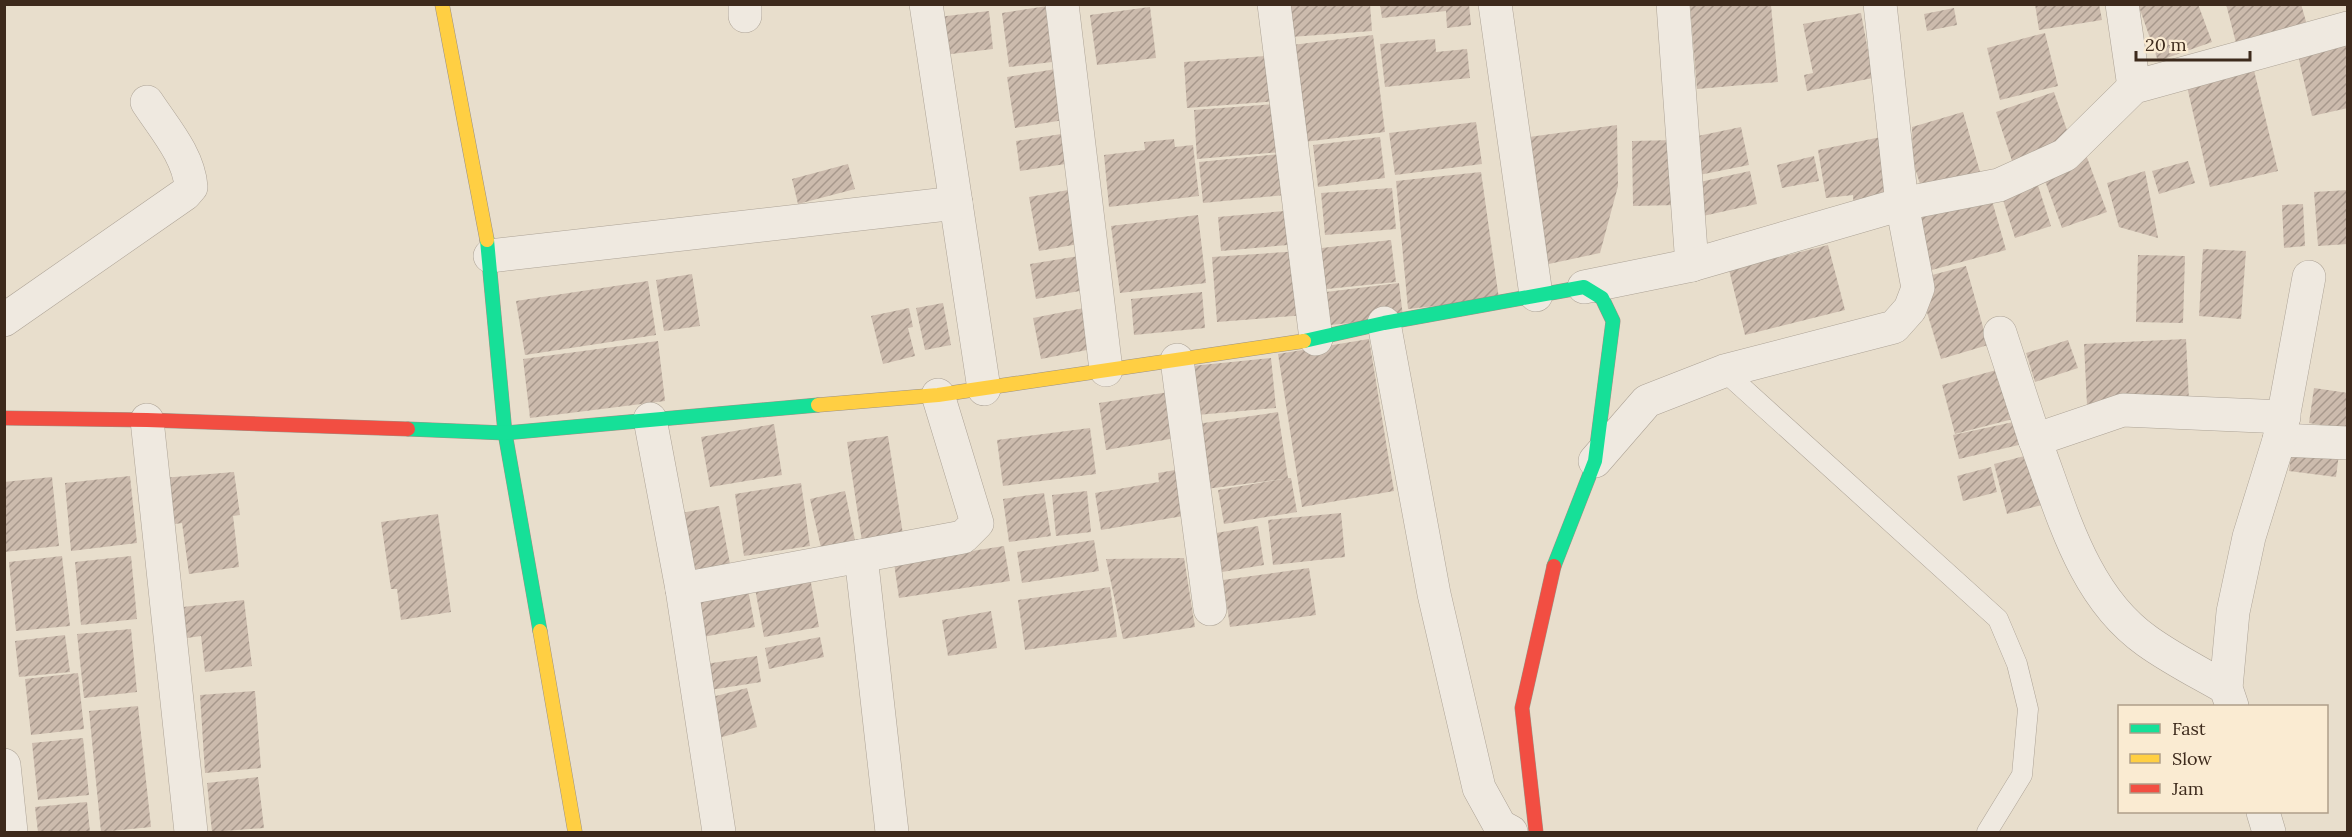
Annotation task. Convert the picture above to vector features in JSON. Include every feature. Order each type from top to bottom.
[{"type":"street","points":[[442,4],[490,256],[505,433],[575,832]]},
{"type":"street","points":[[926,4],[984,388]]},
{"type":"street","points":[[1062,4],[1106,370]]},
{"type":"street","points":[[1274,4],[1316,339]]},
{"type":"street","points":[[1495,4],[1536,294]]},
{"type":"street","points":[[1673,4],[1692,265]]},
{"type":"street","points":[[1595,461],[1647,401],[1724,371],[1894,327],[1910,309],[1917,288],[1902,204],[1880,4]]},
{"type":"street","points":[[2122,4],[2134,87]]},
{"type":"street","points":[[4,418],[147,420],[505,433],[938,395],[1316,339],[1384,323],[1692,265],[1902,204],[1999,185],[2065,155],[2134,87],[2348,28]]},
{"type":"street","points":[[4,320],[185,194],[191,187],[190,174],[184,159],[147,102]]},
{"type":"street","points":[[490,256],[956,203]]},
{"type":"street","points":[[2229,697],[2233,612],[2249,537],[2282,429],[2308,277]]},
{"type":"street","points":[[1536,832],[1522,708],[1554,567],[1595,461],[1612,321],[1602,298],[1584,287]]},
{"type":"street","points":[[1384,323],[1434,594],[1479,788],[1500,826],[1510,832]]},
{"type":"street","points":[[2001,333],[2035,440],[2084,569],[2110,608],[2146,641],[2229,697]]},
{"type":"street","points":[[1177,360],[1210,609]]},
{"type":"street","points":[[682,589],[963,537],[977,523],[938,395]]},
{"type":"street","points":[[2035,440],[2123,410],[2282,429],[2348,443]]},
{"type":"street","points":[[650,419],[682,589],[719,832]]},
{"type":"street","points":[[147,420],[191,832]]},
{"type":"street","points":[[861,556],[892,832]]},
{"type":"street","points":[[4,765],[11,832]]},
{"type":"street","points":[[2263,813],[2269,832]]},
{"type":"lane","points":[[1724,371],[1998,619],[2018,664],[2028,709],[2022,775],[1987,832]]},
{"type":"building","points":[[1288,4],[1370,4],[1372,31],[1291,37]]},
{"type":"building","points":[[1380,4],[1469,4],[1471,25],[1447,28],[1446,11],[1382,18]]},
{"type":"building","points":[[2035,4],[2099,4],[2102,20],[2039,30]]},
{"type":"building","points":[[2138,4],[2198,4],[2212,42],[2158,61]]},
{"type":"building","points":[[2226,4],[2301,4],[2307,25],[2236,43]]},
{"type":"building","points":[[1054,5],[1061,61],[1009,67],[1002,13]]},
{"type":"building","points":[[1690,5],[1771,5],[1778,82],[1697,89]]},
{"type":"building","points":[[1150,7],[1156,58],[1097,65],[1090,15]]},
{"type":"building","points":[[1954,8],[1957,25],[1927,31],[1924,14]]},
{"type":"building","points":[[989,11],[993,49],[943,55],[938,17]]},
{"type":"building","points":[[1861,13],[1873,78],[1807,91],[1804,75],[1813,73],[1803,24]]},
{"type":"building","points":[[2045,33],[2058,86],[2000,100],[1987,48]]},
{"type":"building","points":[[1373,35],[1385,132],[1304,142],[1292,45]]},
{"type":"building","points":[[1435,39],[1436,52],[1467,49],[1470,78],[1385,87],[1380,44]]},
{"type":"building","points":[[2348,39],[2348,108],[2312,116],[2297,51]]},
{"type":"building","points":[[1277,55],[1280,101],[1187,108],[1184,62]]},
{"type":"building","points":[[2253,66],[2278,171],[2210,187],[2186,82]]},
{"type":"building","points":[[1062,68],[1070,119],[1015,128],[1007,77]]},
{"type":"building","points":[[2054,92],[2072,145],[2013,164],[1996,112]]},
{"type":"building","points":[[1277,104],[1281,152],[1197,159],[1194,110]]},
{"type":"building","points":[[1963,112],[1980,172],[1921,187],[1913,162],[1912,127]]},
{"type":"building","points":[[1476,122],[1482,164],[1395,175],[1389,133]]},
{"type":"building","points":[[1617,125],[1618,186],[1600,253],[1544,265],[1529,137]]},
{"type":"building","points":[[1741,127],[1749,165],[1699,175],[1693,137]]},
{"type":"building","points":[[1068,133],[1072,163],[1020,171],[1016,141]]},
{"type":"building","points":[[1380,137],[1385,178],[1318,187],[1313,145]]},
{"type":"building","points":[[1881,137],[1887,206],[1854,210],[1853,195],[1826,198],[1818,150]]},
{"type":"building","points":[[1174,139],[1175,147],[1193,145],[1199,196],[1109,207],[1104,155],[1145,150],[1144,142]]},
{"type":"building","points":[[1676,140],[1677,205],[1633,206],[1632,141]]},
{"type":"building","points":[[2085,152],[2107,212],[2062,228],[2040,167]]},
{"type":"building","points":[[1291,153],[1295,194],[1203,203],[1199,162]]},
{"type":"building","points":[[1814,156],[1819,181],[1782,188],[1777,165]]},
{"type":"building","points":[[2188,161],[2195,183],[2159,194],[2152,171]]},
{"type":"building","points":[[848,164],[855,189],[798,204],[792,179]]},
{"type":"building","points":[[1750,171],[1757,204],[1703,216],[1695,183]]},
{"type":"building","points":[[2145,171],[2158,238],[2119,227],[2107,183]]},
{"type":"building","points":[[1481,172],[1499,299],[1408,309],[1396,181]]},
{"type":"building","points":[[2035,176],[2051,226],[2015,238],[1999,187]]},
{"type":"building","points":[[1392,188],[1396,229],[1325,235],[1321,193]]},
{"type":"building","points":[[1074,189],[1084,243],[1039,251],[1029,197]]},
{"type":"building","points":[[1989,190],[2006,250],[1928,271],[1912,210]]},
{"type":"building","points":[[2348,190],[2348,244],[2318,246],[2314,192]]},
{"type":"building","points":[[2303,204],[2305,246],[2284,248],[2282,205]]},
{"type":"building","points":[[1296,210],[1299,244],[1221,251],[1218,217]]},
{"type":"building","points":[[1198,215],[1206,283],[1120,293],[1111,226]]},
{"type":"building","points":[[1391,240],[1396,282],[1317,290],[1313,249]]},
{"type":"building","points":[[1828,245],[1845,310],[1745,335],[1729,270]]},
{"type":"building","points":[[2203,249],[2246,251],[2241,319],[2199,316]]},
{"type":"building","points":[[1301,251],[1306,315],[1217,322],[1212,257]]},
{"type":"building","points":[[2138,255],[2185,256],[2183,323],[2136,322]]},
{"type":"building","points":[[1079,256],[1085,290],[1036,299],[1030,264]]},
{"type":"building","points":[[1966,266],[1988,345],[1941,359],[1917,279]]},
{"type":"building","points":[[692,274],[700,326],[664,331],[656,280]]},
{"type":"building","points":[[648,281],[656,335],[525,355],[516,301]]},
{"type":"building","points":[[1399,283],[1403,317],[1322,326],[1318,293]]},
{"type":"building","points":[[1202,292],[1205,328],[1134,335],[1131,299]]},
{"type":"building","points":[[943,303],[951,345],[925,350],[916,308]]},
{"type":"building","points":[[909,308],[913,327],[908,328],[915,356],[883,364],[871,316]]},
{"type":"building","points":[[1084,308],[1092,349],[1041,359],[1033,318]]},
{"type":"building","points":[[1369,339],[1394,491],[1302,507],[1278,354]]},
{"type":"building","points":[[2186,339],[2189,401],[2087,405],[2084,344]]},
{"type":"building","points":[[2068,340],[2078,368],[2035,382],[2026,353]]},
{"type":"building","points":[[658,341],[665,401],[530,418],[523,359]]},
{"type":"building","points":[[1271,358],[1276,408],[1197,415],[1192,366]]},
{"type":"building","points":[[2000,369],[2013,419],[1955,434],[1942,385]]},
{"type":"building","points":[[2314,388],[2348,393],[2348,429],[2309,423]]},
{"type":"building","points":[[1169,392],[1176,438],[1106,450],[1099,403]]},
{"type":"building","points":[[1278,412],[1288,478],[1291,478],[1297,512],[1224,524],[1218,490],[1283,479],[1206,489],[1197,424]]},
{"type":"building","points":[[2018,421],[2023,444],[1959,459],[1953,435]]},
{"type":"building","points":[[774,424],[782,475],[710,487],[701,437]]},
{"type":"building","points":[[1090,428],[1096,474],[1003,486],[997,440]]},
{"type":"building","points":[[888,436],[904,541],[863,548],[847,442]]},
{"type":"building","points":[[2292,448],[2339,454],[2336,477],[2289,471]]},
{"type":"building","points":[[2032,454],[2046,504],[2007,514],[1994,464]]},
{"type":"building","points":[[1991,467],[1997,492],[1963,501],[1957,476]]},
{"type":"building","points":[[1181,469],[1189,515],[1101,530],[1095,493],[1159,482],[1158,473]]},
{"type":"building","points":[[234,472],[240,515],[233,516],[239,567],[189,574],[182,523],[168,525],[162,478]]},
{"type":"building","points":[[130,476],[137,543],[71,551],[65,483]]},
{"type":"building","points":[[52,477],[59,546],[4,552],[4,482]]},
{"type":"building","points":[[801,483],[810,546],[744,556],[735,494]]},
{"type":"building","points":[[845,491],[856,545],[822,552],[810,499]]},
{"type":"building","points":[[1087,491],[1091,532],[1056,536],[1052,495]]},
{"type":"building","points":[[1044,493],[1051,536],[1009,542],[1003,499]]},
{"type":"building","points":[[719,506],[730,564],[692,571],[681,513]]},
{"type":"building","points":[[1341,513],[1345,557],[1273,565],[1268,520]]},
{"type":"building","points":[[438,514],[451,612],[401,620],[397,589],[391,589],[381,522]]},
{"type":"building","points":[[1258,526],[1264,565],[1216,573],[1210,534]]},
{"type":"building","points":[[1094,540],[1099,571],[1022,583],[1017,552]]},
{"type":"building","points":[[1004,546],[1010,581],[899,598],[894,563]]},
{"type":"building","points":[[62,556],[70,626],[16,631],[9,562]]},
{"type":"building","points":[[131,556],[137,619],[81,625],[75,562]]},
{"type":"building","points":[[1184,558],[1195,627],[1123,639],[1106,559]]},
{"type":"building","points":[[1309,568],[1316,615],[1230,627],[1223,580]]},
{"type":"building","points":[[809,572],[819,627],[764,637],[754,583]]},
{"type":"building","points":[[746,579],[755,627],[703,637],[694,589]]},
{"type":"building","points":[[1110,587],[1117,637],[1025,650],[1018,600]]},
{"type":"building","points":[[244,600],[252,666],[205,672],[201,636],[187,638],[183,607]]},
{"type":"building","points":[[991,611],[997,648],[948,656],[942,620]]},
{"type":"building","points":[[131,629],[137,692],[84,698],[77,634]]},
{"type":"building","points":[[65,635],[70,672],[19,677],[15,641]]},
{"type":"building","points":[[820,637],[824,657],[769,669],[765,648]]},
{"type":"building","points":[[757,656],[761,682],[710,690],[706,664]]},
{"type":"building","points":[[78,673],[84,729],[31,735],[25,679]]},
{"type":"building","points":[[747,688],[757,727],[719,738],[708,698]]},
{"type":"building","points":[[255,691],[261,768],[205,773],[200,695]]},
{"type":"building","points":[[138,706],[151,827],[101,832],[89,711]]},
{"type":"building","points":[[83,738],[89,795],[38,800],[32,743]]},
{"type":"building","points":[[258,777],[264,828],[212,832],[207,783]]},
{"type":"building","points":[[87,802],[90,832],[38,832],[35,807]]},
{"type":"traffic: fast","points":[[487,240],[505,433],[540,631]]},
{"type":"traffic: fast","points":[[1304,341],[1384,323],[1584,287],[1602,298],[1613,321],[1595,461],[1554,566]]},
{"type":"traffic: fast","points":[[408,429],[505,433],[818,405]]},
{"type":"traffic: slow","points":[[442,4],[487,240]]},
{"type":"traffic: slow","points":[[818,405],[938,395],[1304,341]]},
{"type":"traffic: slow","points":[[540,631],[575,832]]},
{"type":"traffic: jam","points":[[4,418],[147,420],[408,429]]},
{"type":"traffic: jam","points":[[1536,832],[1522,708],[1554,566]]}]
